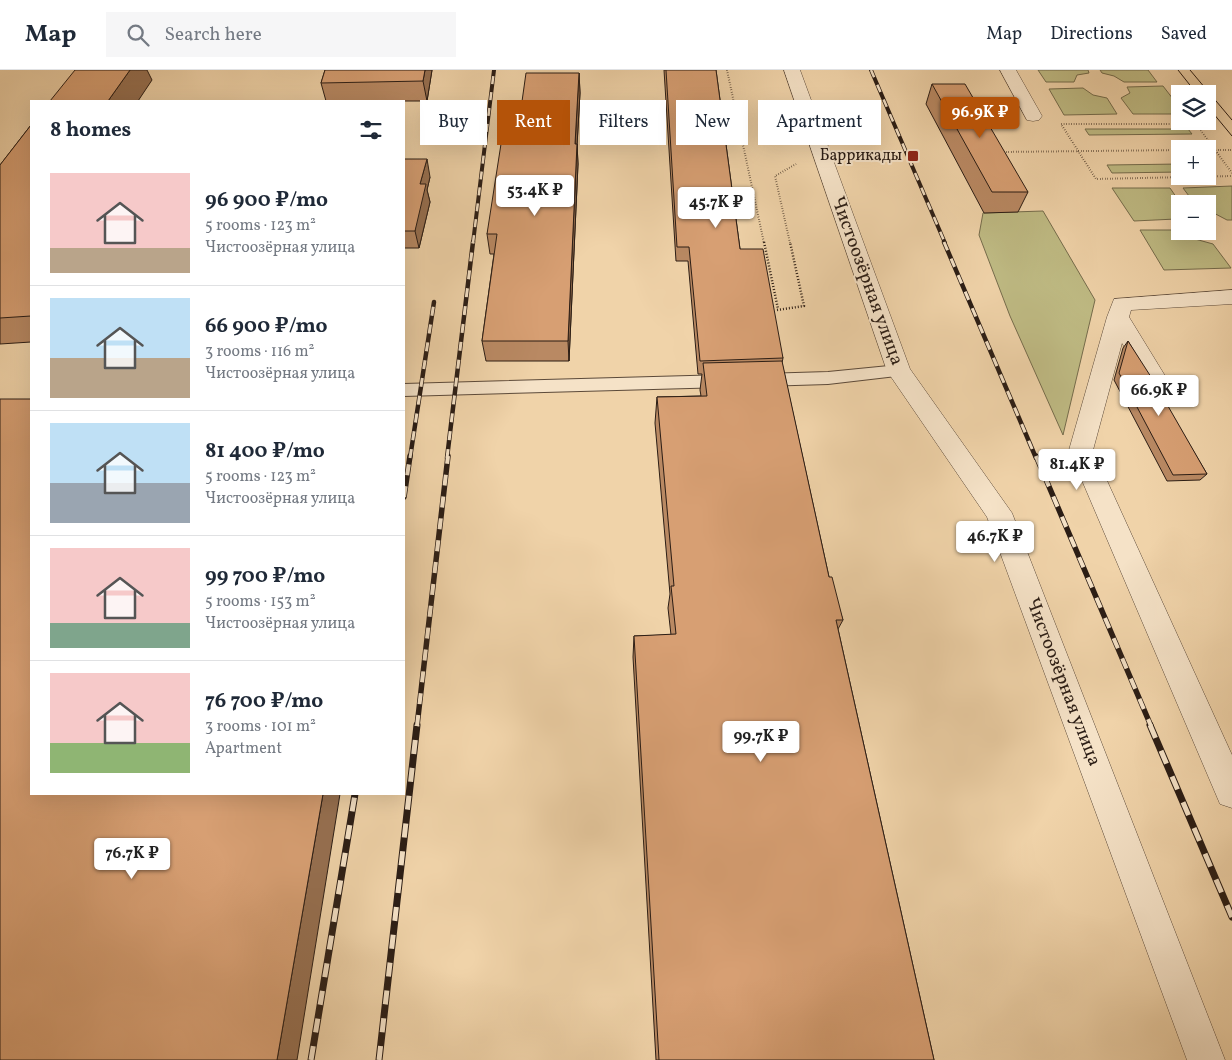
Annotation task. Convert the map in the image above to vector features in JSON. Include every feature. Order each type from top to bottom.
[{"type":"street","name":"Чистоозёрная улица","points":[[792,70],[899,371],[999,513],[1206,1060]]},
{"type":"street","points":[[1008,70],[1033,116]]},
{"type":"street","points":[[1232,296],[1122,304],[1081,450],[1232,792]]},
{"type":"street","points":[[1118,317],[1155,379]]},
{"type":"lane","points":[[405,390],[828,378],[899,371]]},
{"type":"path","points":[[726,70],[778,309]]},
{"type":"path","points":[[1208,140],[1196,124],[1062,124],[1096,179],[1232,174]]},
{"type":"path","points":[[993,152],[1171,150]]},
{"type":"path","points":[[1216,150],[1232,150]]},
{"type":"path","points":[[1216,150],[1232,174]]},
{"type":"path","points":[[849,153],[893,153]]},
{"type":"path","points":[[770,311],[804,306],[775,176],[796,163]]},
{"type":"shaded area","points":[[1038,70],[1088,70],[1089,73],[1077,75],[1074,82],[1046,82]]},
{"type":"shaded area","points":[[1100,70],[1148,70],[1157,82],[1124,82],[1114,76],[1102,73]]},
{"type":"shaded area","points":[[1163,86],[1171,96],[1171,114],[1133,114],[1121,98],[1130,93],[1127,87]]},
{"type":"shaded area","points":[[1083,88],[1093,95],[1107,98],[1117,114],[1064,115],[1049,89]]},
{"type":"shaded area","points":[[1085,129],[1171,129],[1189,130],[1192,134],[1089,135]]},
{"type":"shaded area","points":[[1171,164],[1171,172],[1112,173],[1107,165]]},
{"type":"shaded area","points":[[1232,186],[1232,220],[1227,220],[1216,214],[1216,195],[1188,195],[1183,188]]},
{"type":"shaded area","points":[[1112,188],[1170,188],[1175,195],[1171,195],[1171,219],[1134,221]]},
{"type":"shaded area","points":[[1043,211],[1095,300],[1063,435],[1010,316],[979,235],[983,213]]},
{"type":"shaded area","points":[[1140,230],[1171,230],[1171,240],[1199,240],[1213,244],[1231,268],[1164,270]]},
{"type":"building","points":[[75,70],[130,70],[109,100],[51,100]]},
{"type":"building","points":[[325,70],[425,70],[423,81],[321,83]]},
{"type":"building","points":[[666,70],[716,70],[720,100],[676,100],[676,145],[726,145],[740,249],[763,249],[783,358],[700,361],[689,247],[677,247]]},
{"type":"building","points":[[526,73],[579,73],[568,341],[482,341],[497,234],[487,234],[501,145],[570,145],[570,100],[522,100]]},
{"type":"building","points":[[932,84],[965,84],[1028,192],[992,192]]},
{"type":"building","points":[[30,126],[30,316],[0,318],[0,165]]},
{"type":"building","points":[[405,159],[427,159],[420,184],[426,184],[415,231],[405,231]]},
{"type":"building","points":[[1128,341],[1153,380],[1207,474],[1173,475],[1119,373]]},
{"type":"building","points":[[782,361],[829,577],[832,577],[843,620],[836,620],[934,1060],[659,1060],[634,636],[676,634],[671,586],[674,586],[657,397],[707,396],[703,363]]},
{"type":"building","points":[[0,399],[30,399],[30,795],[323,795],[277,1060],[0,1060]]},
{"type":"tram line","points":[[1178,70],[1190,85]]},
{"type":"tram line","points":[[1190,70],[1232,120]]},
{"type":"tram line","points":[[1216,117],[1232,136]]},
{"type":"railway","points":[[473,243],[494,70]]},
{"type":"railway","points":[[871,70],[945,243]]},
{"type":"railway","points":[[447,458],[473,242]]},
{"type":"railway","points":[[944,242],[1036,458]]},
{"type":"railway","points":[[410,458],[434,302]]},
{"type":"railway","points":[[405,490],[410,456]]},
{"type":"railway","points":[[417,726],[448,456]]},
{"type":"railway","points":[[1036,456],[1151,726]]},
{"type":"railway","points":[[379,1060],[417,725]]},
{"type":"railway","points":[[1150,725],[1232,917]]},
{"type":"railway","points":[[311,1060],[355,795]]},
{"type":"place","name":"Баррикады","points":[[913,156]]}]
